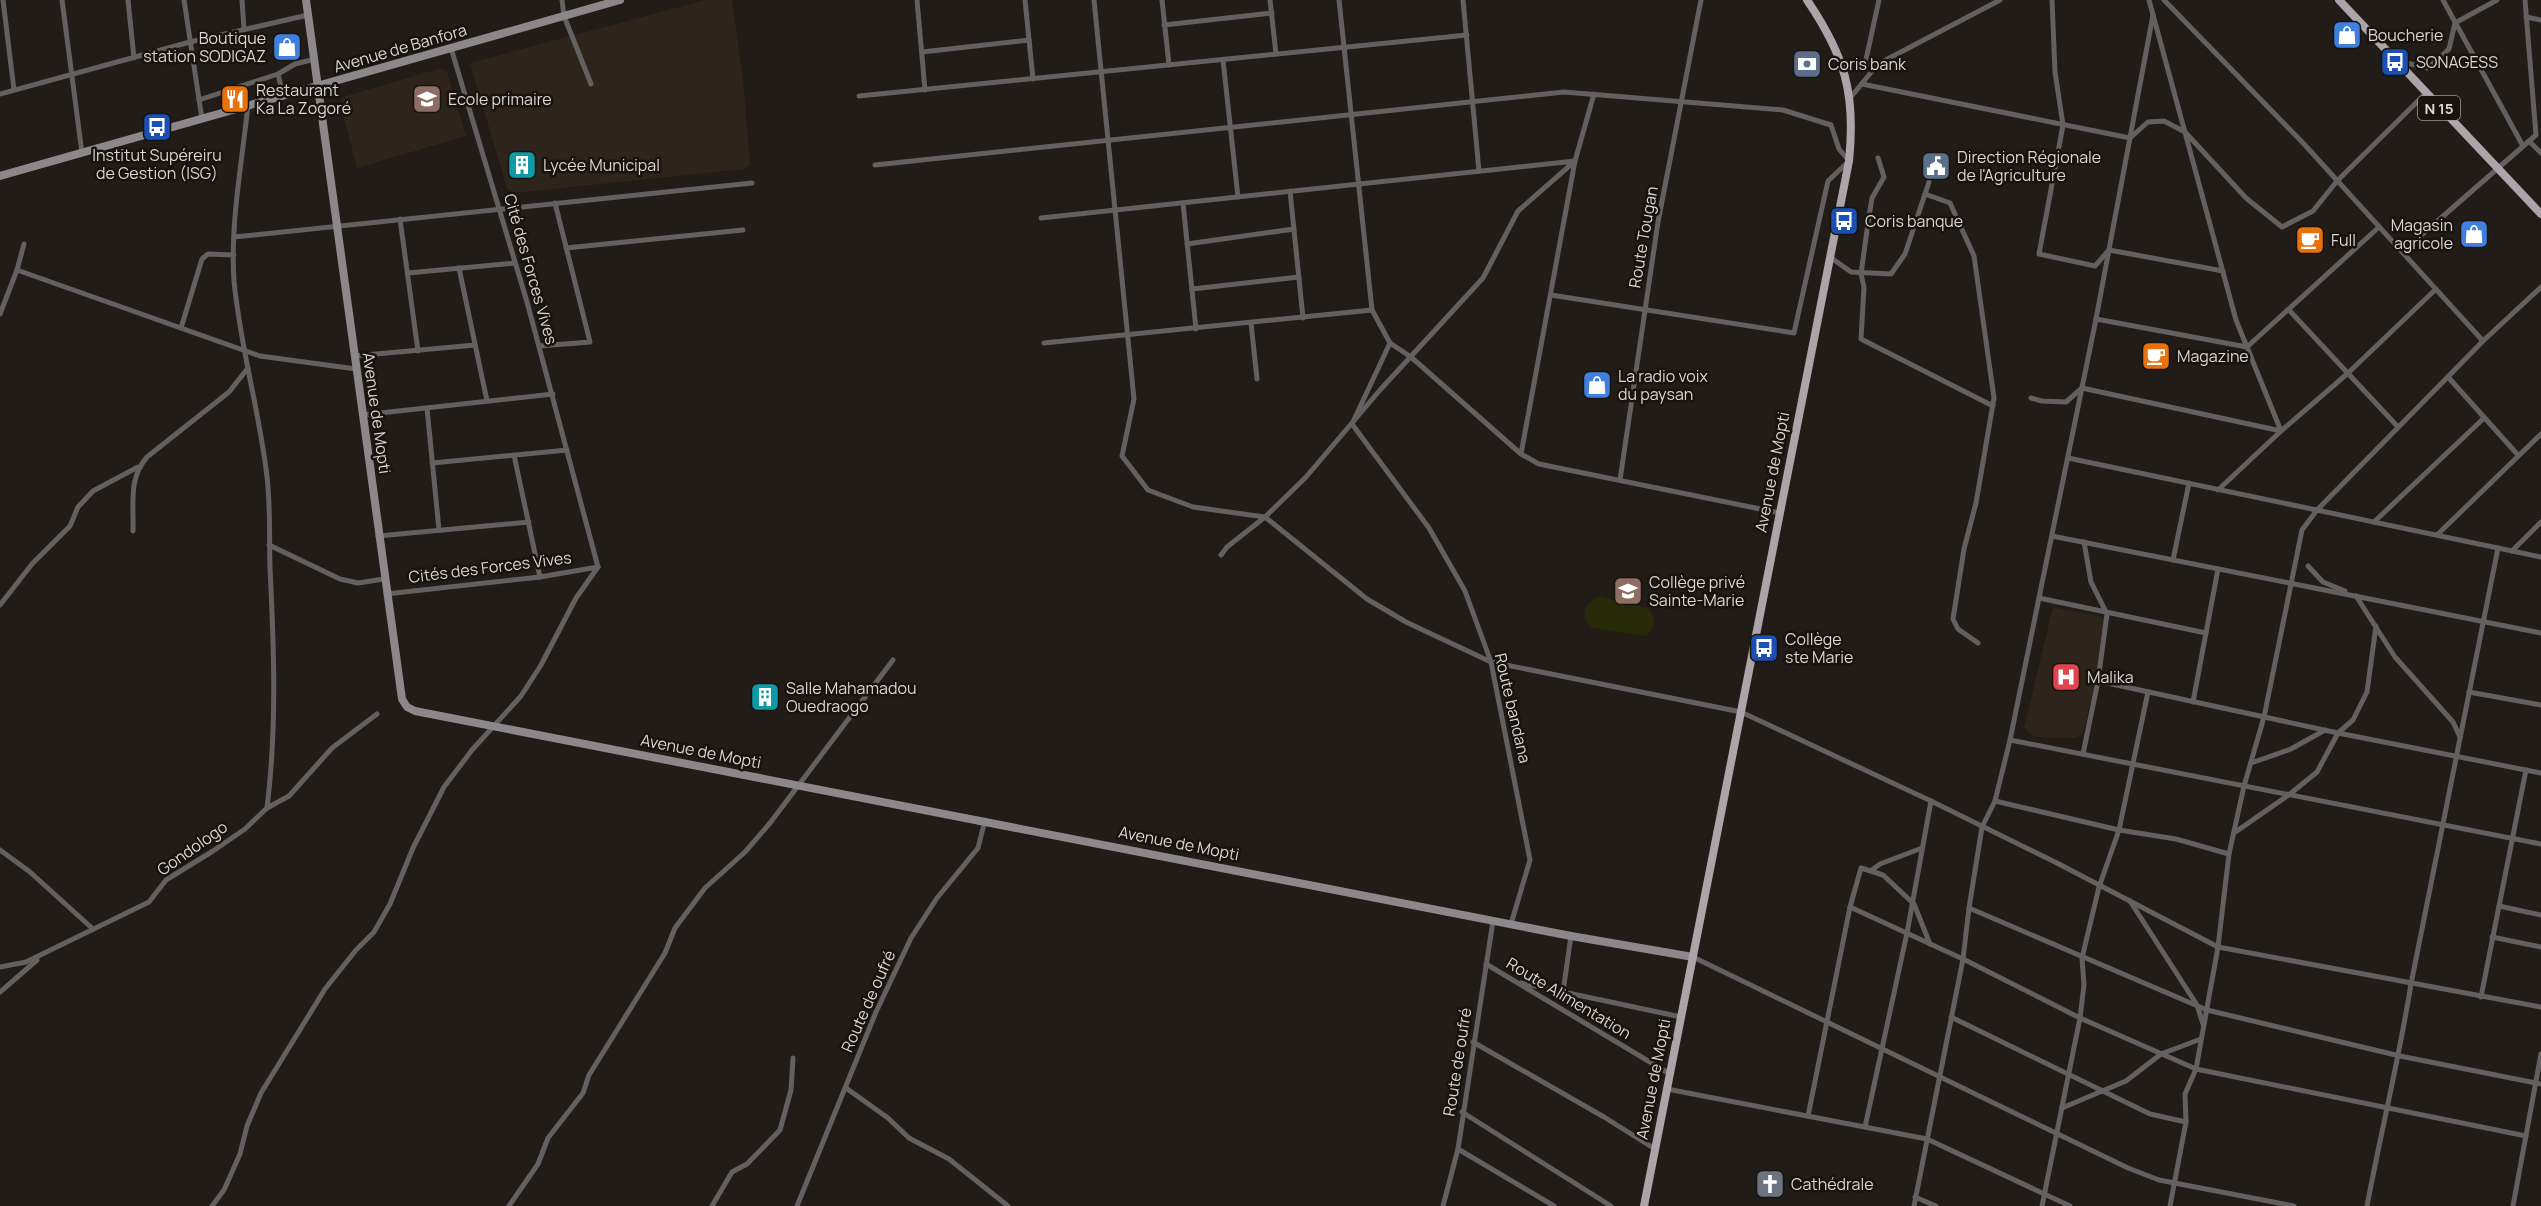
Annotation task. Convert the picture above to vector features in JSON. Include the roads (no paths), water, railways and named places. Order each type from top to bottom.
[{"type":"main road","name":"Avenue de Mopti","points":[[1644,1206],[1849,161],[1852,126],[1850,98],[1843,65],[1822,23],[1807,0]]},
{"type":"main road","name":"N 15","points":[[2339,0],[2541,214]]},
{"type":"street","points":[[3,0],[14,90]]},
{"type":"street","points":[[62,0],[82,153]]},
{"type":"street","points":[[128,0],[134,58]]},
{"type":"street","points":[[184,0],[202,119]]},
{"type":"street","points":[[242,0],[244,29]]},
{"type":"street","name":"Avenue de Mopti","points":[[306,0],[386,594],[402,699],[407,707],[415,711],[495,727],[985,820],[1571,936],[1693,957]]},
{"type":"street","points":[[561,0],[564,15],[591,84]]},
{"type":"street","name":"Avenue de Banfora","points":[[0,176],[620,0]]},
{"type":"street","points":[[917,0],[925,90]]},
{"type":"street","points":[[1025,0],[1033,79]]},
{"type":"street","points":[[1094,0],[1134,399],[1122,456],[1148,490],[1193,507],[1265,517],[1366,599],[1406,622],[1491,662],[1741,712],[2055,862],[2099,887],[2218,947],[2541,1007]]},
{"type":"street","points":[[1162,0],[1168,65]]},
{"type":"street","points":[[1270,0],[1276,54]]},
{"type":"street","points":[[1339,0],[1372,310],[1390,343],[1411,357],[1521,454],[1539,464],[1780,513]]},
{"type":"street","points":[[1463,0],[1479,171]]},
{"type":"street","name":"Route Tougan","points":[[1620,480],[1644,310],[1701,0]]},
{"type":"street","points":[[1865,64],[1879,0]]},
{"type":"street","points":[[1850,98],[1878,64],[2000,0]]},
{"type":"street","points":[[2052,0],[2055,72],[2063,125],[2040,254],[2095,266],[2109,250]]},
{"type":"street","points":[[2149,0],[2236,320],[2281,431]]},
{"type":"street","points":[[2164,0],[2337,181],[2483,341]]},
{"type":"street","points":[[2443,0],[2523,146]]},
{"type":"street","points":[[2396,61],[2428,68],[2449,49],[2456,23],[2497,0]]},
{"type":"street","points":[[2402,252],[2539,133],[2525,0]]},
{"type":"street","points":[[1164,25],[1272,13]]},
{"type":"street","points":[[0,94],[190,42],[308,15]]},
{"type":"street","points":[[1914,1206],[1964,959],[1969,908],[1982,827],[1995,801],[2010,740],[2096,319],[2153,15]]},
{"type":"street","points":[[2526,17],[2541,20]]},
{"type":"street","points":[[859,96],[1467,35]]},
{"type":"street","points":[[922,52],[1029,40]]},
{"type":"street","name":"Cité des Forces Vives","points":[[451,48],[516,263],[598,567]]},
{"type":"street","points":[[199,100],[278,74],[295,64],[315,59]]},
{"type":"street","points":[[1223,60],[1238,197]]},
{"type":"street","points":[[1843,65],[1878,64]]},
{"type":"street","points":[[278,74],[283,95]]},
{"type":"street","points":[[1862,84],[2130,138]]},
{"type":"street","points":[[875,165],[1564,92],[1783,110],[1830,125],[1839,149],[1849,161],[1828,181],[1794,333],[1551,295]]},
{"type":"street","points":[[2130,138],[2148,122],[2164,121],[2185,132],[2246,198],[2282,226],[2313,212],[2337,181],[2426,93]]},
{"type":"street","points":[[1521,454],[1575,161],[1594,94]]},
{"type":"street","points":[[248,105],[234,237],[234,281],[244,351],[258,412],[267,472],[274,753],[267,808]]},
{"type":"street","points":[[2529,141],[2541,153]]},
{"type":"street","points":[[1878,158],[1884,177],[1872,198],[1861,274],[1864,288],[1861,339],[1993,406]]},
{"type":"street","points":[[1041,218],[1575,161]]},
{"type":"street","points":[[1221,555],[1227,547],[1265,517],[1306,477],[1483,278],[1518,211],[1575,161]]},
{"type":"street","points":[[1830,256],[1844,269],[1861,274],[1891,274],[1905,254],[1929,182]]},
{"type":"street","points":[[234,237],[752,183]]},
{"type":"street","points":[[1290,191],[1303,318]]},
{"type":"street","points":[[1925,194],[1950,203],[1974,256],[1989,356],[1993,406],[1976,503],[1964,549],[1953,619],[1958,629],[1978,643]]},
{"type":"street","points":[[1183,202],[1196,328]]},
{"type":"street","points":[[539,346],[590,342],[555,203]]},
{"type":"street","points":[[400,219],[418,351]]},
{"type":"street","points":[[2247,347],[2379,227]]},
{"type":"street","points":[[1187,244],[1294,229]]},
{"type":"street","points":[[566,248],[743,230]]},
{"type":"street","points":[[0,314],[17,270],[24,244]]},
{"type":"street","points":[[2109,250],[2223,271]]},
{"type":"street","points":[[181,328],[202,259],[208,254],[234,255]]},
{"type":"street","points":[[408,273],[516,263]]},
{"type":"street","points":[[459,268],[487,401]]},
{"type":"street","points":[[17,270],[260,357],[356,369]]},
{"type":"street","points":[[1192,289],[1299,277]]},
{"type":"street","points":[[2170,1206],[2186,1122],[2185,1094],[2196,1069],[2218,947],[2233,833],[2264,717],[2302,530],[2317,510],[2483,341],[2541,287]]},
{"type":"street","points":[[2218,490],[2347,374],[2436,289]]},
{"type":"street","points":[[1044,343],[1372,310]]},
{"type":"street","points":[[2289,310],[2398,428]]},
{"type":"street","points":[[2096,319],[2247,347]]},
{"type":"street","points":[[1251,323],[1257,379]]},
{"type":"street","points":[[1352,424],[1390,343]]},
{"type":"street","points":[[354,356],[476,345]]},
{"type":"street","points":[[133,531],[134,475],[139,467],[147,457],[229,392],[248,368]]},
{"type":"street","points":[[2448,377],[2518,455]]},
{"type":"street","points":[[2031,398],[2066,402],[2082,388]]},
{"type":"street","points":[[2082,388],[2281,431]]},
{"type":"street","points":[[362,415],[553,394]]},
{"type":"street","points":[[427,408],[439,530]]},
{"type":"street","points":[[2374,522],[2484,418]]},
{"type":"street","name":"Route bandana","points":[[1352,424],[1429,528],[1465,591],[1491,662],[1530,860],[1511,924]]},
{"type":"street","points":[[2437,535],[2541,434]]},
{"type":"street","points":[[432,462],[567,450]]},
{"type":"street","points":[[514,455],[540,577]]},
{"type":"street","points":[[2068,458],[2541,557]]},
{"type":"street","points":[[0,605],[32,564],[70,526],[78,507],[93,491],[139,467]]},
{"type":"street","points":[[2173,560],[2188,483]]},
{"type":"street","points":[[378,536],[529,522]]},
{"type":"street","points":[[2512,550],[2541,522]]},
{"type":"street","points":[[2052,536],[2541,633]]},
{"type":"street","points":[[2083,754],[2098,681],[2107,614],[2091,582],[2084,542]]},
{"type":"street","points":[[269,546],[340,579],[358,583],[384,579]]},
{"type":"street","points":[[2367,1206],[2386,1107],[2400,1056],[2411,984],[2498,548]]},
{"type":"street","points":[[2308,566],[2323,582],[2356,596],[2395,657],[2453,722],[2460,737]]},
{"type":"street","points":[[212,1206],[229,1179],[261,1093],[325,989],[356,950],[374,932],[390,904],[413,848],[444,787],[471,750],[495,727],[521,696],[541,665],[576,598],[598,567]]},
{"type":"street","name":"Cités des Forces Vives","points":[[386,594],[540,577],[598,567]]},
{"type":"street","points":[[2193,702],[2218,569]]},
{"type":"street","points":[[2039,598],[2206,633]]},
{"type":"street","points":[[2233,833],[2290,795],[2317,772],[2338,733],[2354,720],[2367,692],[2376,626]]},
{"type":"street","points":[[509,1206],[538,1164],[548,1138],[583,1093],[589,1075],[665,953],[675,928],[705,888],[745,852],[800,785],[893,660]]},
{"type":"street","points":[[2098,681],[2338,733],[2541,773]]},
{"type":"street","points":[[2042,1206],[2080,1018],[2084,985],[2082,958],[2099,887],[2119,830],[2148,692]]},
{"type":"street","points":[[2469,692],[2541,705]]},
{"type":"street","name":"Gondologo","points":[[0,967],[26,962],[43,955],[149,902],[165,880],[213,851],[244,829],[267,808],[289,796],[332,747],[377,714]]},
{"type":"street","points":[[2251,763],[2291,749],[2325,730]]},
{"type":"street","points":[[2010,740],[2541,844]]},
{"type":"street","points":[[2481,997],[2526,770]]},
{"type":"street","points":[[1865,1127],[1907,933],[1931,801]]},
{"type":"street","points":[[1995,801],[2119,830],[2176,839],[2229,854]]},
{"type":"street","name":"Route de oufré","points":[[797,1206],[876,1012],[911,938],[937,898],[978,848],[985,820]]},
{"type":"street","points":[[1872,870],[1880,864],[1922,848]]},
{"type":"street","points":[[0,850],[30,872],[93,929]]},
{"type":"street","points":[[1808,1116],[1850,907],[1862,868],[1883,875],[1913,903],[1930,945]]},
{"type":"street","points":[[2130,901],[2197,1005],[2204,1026]]},
{"type":"street","points":[[2499,906],[2541,915]]},
{"type":"street","points":[[1850,907],[1964,959],[2080,1018],[2196,1069],[2526,1136]]},
{"type":"street","points":[[1969,908],[2207,1010],[2400,1056],[2538,1084]]},
{"type":"street","name":"Route de oufré","points":[[1443,1206],[1458,1149],[1493,921]]},
{"type":"street","points":[[1563,992],[1571,936]]},
{"type":"street","points":[[2492,937],[2541,947]]},
{"type":"street","points":[[0,992],[43,955]]},
{"type":"street","points":[[1693,957],[1826,1024],[2128,1168],[2159,1180],[2295,1206]]},
{"type":"street","name":"Route Alimentation","points":[[1486,963],[1670,1074]]},
{"type":"street","points":[[1516,982],[1681,1017]]},
{"type":"street","points":[[1951,1017],[2150,1114],[2186,1122]]},
{"type":"street","points":[[2062,1108],[2126,1081],[2161,1054],[2201,1039]]},
{"type":"street","points":[[1473,1042],[1655,1149]]},
{"type":"street","points":[[2512,1206],[2538,1084],[2541,1054]]},
{"type":"street","points":[[712,1206],[732,1172],[747,1164],[780,1130],[791,1090],[793,1058]]},
{"type":"street","points":[[846,1088],[888,1118],[909,1138],[949,1159],[1008,1206]]},
{"type":"street","points":[[1666,1089],[1927,1138],[2070,1206]]},
{"type":"street","points":[[1462,1112],[1611,1206]]},
{"type":"street","points":[[1458,1149],[1554,1206]]},
{"type":"street","points":[[1916,1197],[1936,1206]]},
{"type":"place","name":"Boucherie","points":[[2347,35]]},
{"type":"place","name":"Boutique station SODIGAZ","points":[[287,47]]},
{"type":"place","name":"SONAGESS","points":[[2395,62]]},
{"type":"place","name":"Coris bank","points":[[1807,64]]},
{"type":"place","name":"Restaurant Ka La Zogoré","points":[[235,99]]},
{"type":"place","name":"Ecole primaire","points":[[427,99]]},
{"type":"place","name":"Institut Supéreiru de Gestion (ISG)","points":[[157,127]]},
{"type":"place","name":"Lycée Municipal","points":[[522,165]]},
{"type":"place","name":"Direction Régionale de l'Agriculture","points":[[1936,166]]},
{"type":"place","name":"Coris banque","points":[[1844,221]]},
{"type":"place","name":"Magasin agricole","points":[[2474,234]]},
{"type":"place","name":"Full","points":[[2310,240]]},
{"type":"place","name":"Magazine","points":[[2156,356]]},
{"type":"place","name":"La radio voix du paysan","points":[[1597,385]]},
{"type":"place","name":"Collège privé Sainte-Marie","points":[[1628,591]]},
{"type":"place","name":"Collège ste Marie","points":[[1764,648]]},
{"type":"place","name":"Malika","points":[[2066,677]]},
{"type":"place","name":"Salle Mahamadou Ouedraogo","points":[[765,697]]},
{"type":"place","name":"Cathédrale","points":[[1770,1184]]}]
